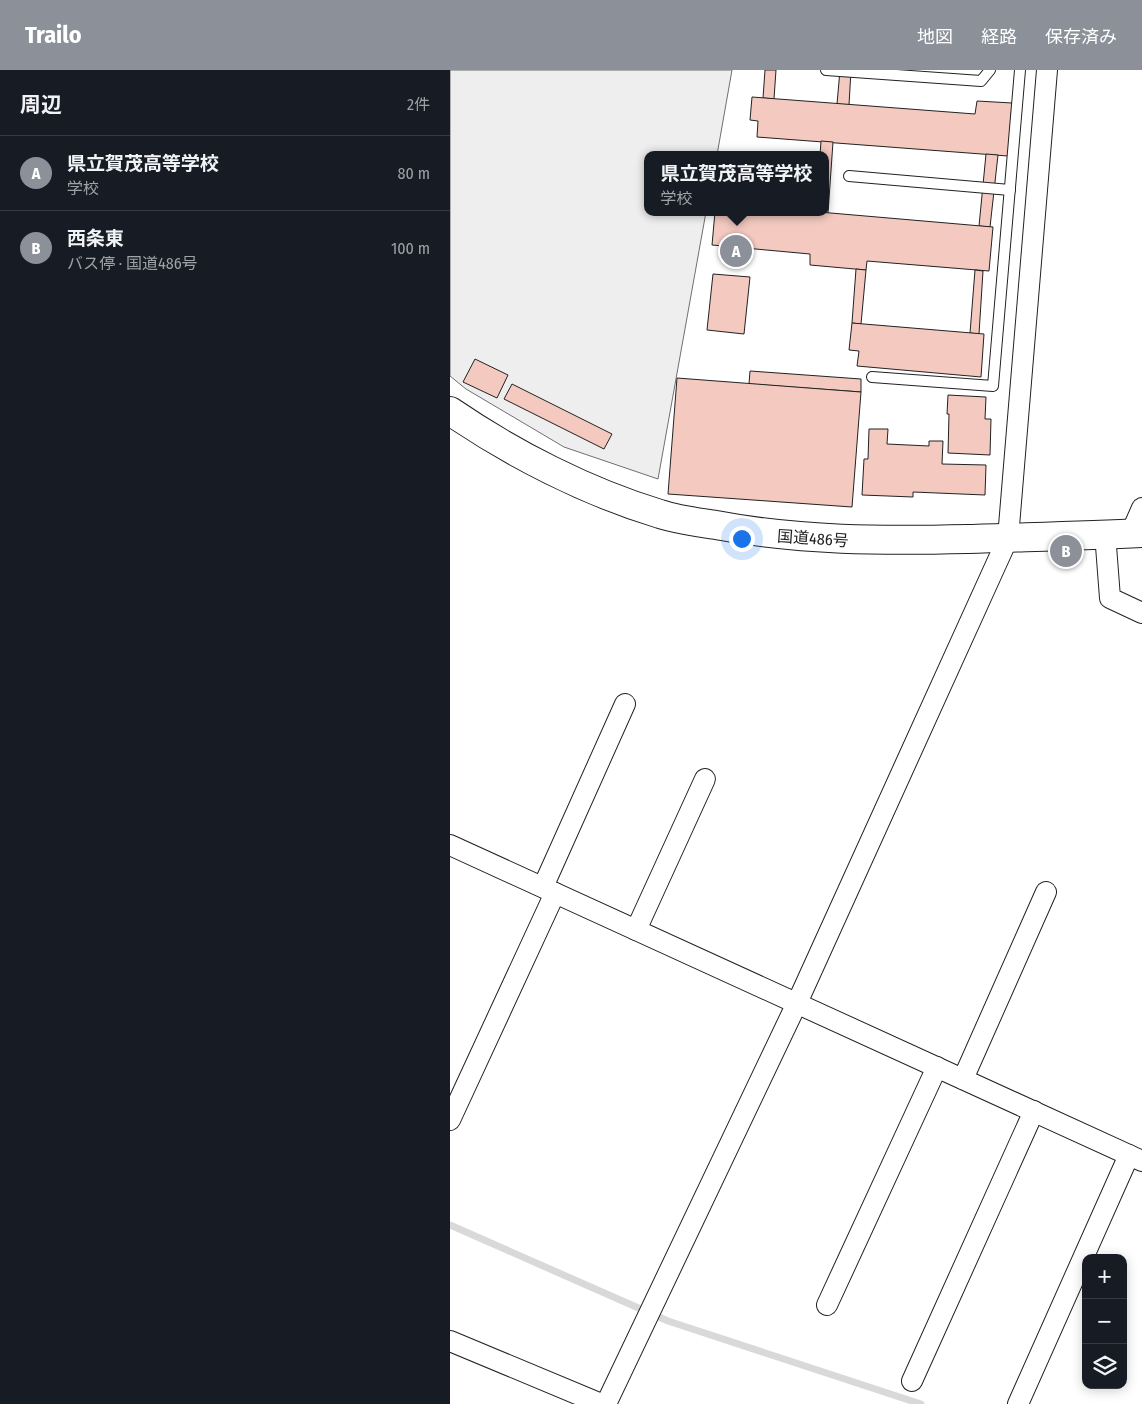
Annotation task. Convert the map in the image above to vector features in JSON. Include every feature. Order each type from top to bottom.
[{"type":"highway","name":"国道486号","points":[[450,411],[481,432],[558,473],[661,515],[757,533],[821,540],[883,541],[1126,533]]},
{"type":"street","points":[[606,1404],[797,1003],[1008,538],[1047,70]]},
{"type":"street","points":[[1142,508],[1126,533],[1110,598],[1142,613]]},
{"type":"street","points":[[450,1120],[549,890],[625,704]]},
{"type":"street","points":[[636,930],[705,779]]},
{"type":"street","points":[[450,845],[1135,1158],[1018,1404]]},
{"type":"street","points":[[963,1079],[1046,892]]},
{"type":"street","points":[[827,1305],[937,1067]]},
{"type":"street","points":[[912,1381],[1034,1111]]},
{"type":"street","points":[[450,1341],[601,1404]]},
{"type":"lane","points":[[826,70],[981,81],[990,70]]},
{"type":"lane","points":[[872,376],[993,386],[1020,70]]},
{"type":"lane","points":[[849,176],[1010,190]]},
{"type":"shaded area","points":[[450,70],[732,70],[718,151],[644,151],[644,216],[705,216],[658,479],[564,447],[466,389],[450,376]]},
{"type":"building","points":[[765,70],[776,70],[774,99],[763,98]]},
{"type":"building","points":[[840,70],[851,70],[849,105],[837,104]]},
{"type":"building","points":[[752,97],[975,114],[977,101],[1012,103],[1008,156],[757,137],[758,121],[750,120]]},
{"type":"building","points":[[821,141],[833,142],[829,199],[829,151],[820,151]]},
{"type":"building","points":[[986,154],[998,155],[990,227],[979,226]]},
{"type":"building","points":[[829,213],[993,227],[989,271],[867,261],[866,270],[810,265],[810,254],[712,245],[715,216],[829,216]]},
{"type":"building","points":[[856,269],[866,270],[861,324],[852,323]]},
{"type":"building","points":[[975,270],[983,271],[979,334],[970,333]]},
{"type":"building","points":[[713,274],[750,277],[744,334],[707,330]]},
{"type":"building","points":[[852,323],[984,334],[981,377],[857,366],[859,351],[849,350]]},
{"type":"building","points":[[475,359],[508,375],[497,398],[463,382]]},
{"type":"building","points":[[750,371],[861,379],[861,392],[749,384]]},
{"type":"building","points":[[677,378],[861,392],[852,507],[668,494]]},
{"type":"building","points":[[512,384],[612,434],[604,449],[504,399]]},
{"type":"building","points":[[948,395],[986,397],[985,419],[991,419],[990,455],[948,453]]},
{"type":"building","points":[[869,429],[888,429],[887,444],[929,446],[929,441],[943,441],[942,464],[986,465],[985,495],[913,492],[913,497],[862,495],[864,459],[868,459]]},
{"type":"waterway","points":[[450,1225],[668,1321],[921,1404]]},
{"type":"place","name":"県立賀茂高等学校","points":[[736,251]]},
{"type":"place","name":"西条東","points":[[1066,551]]}]
